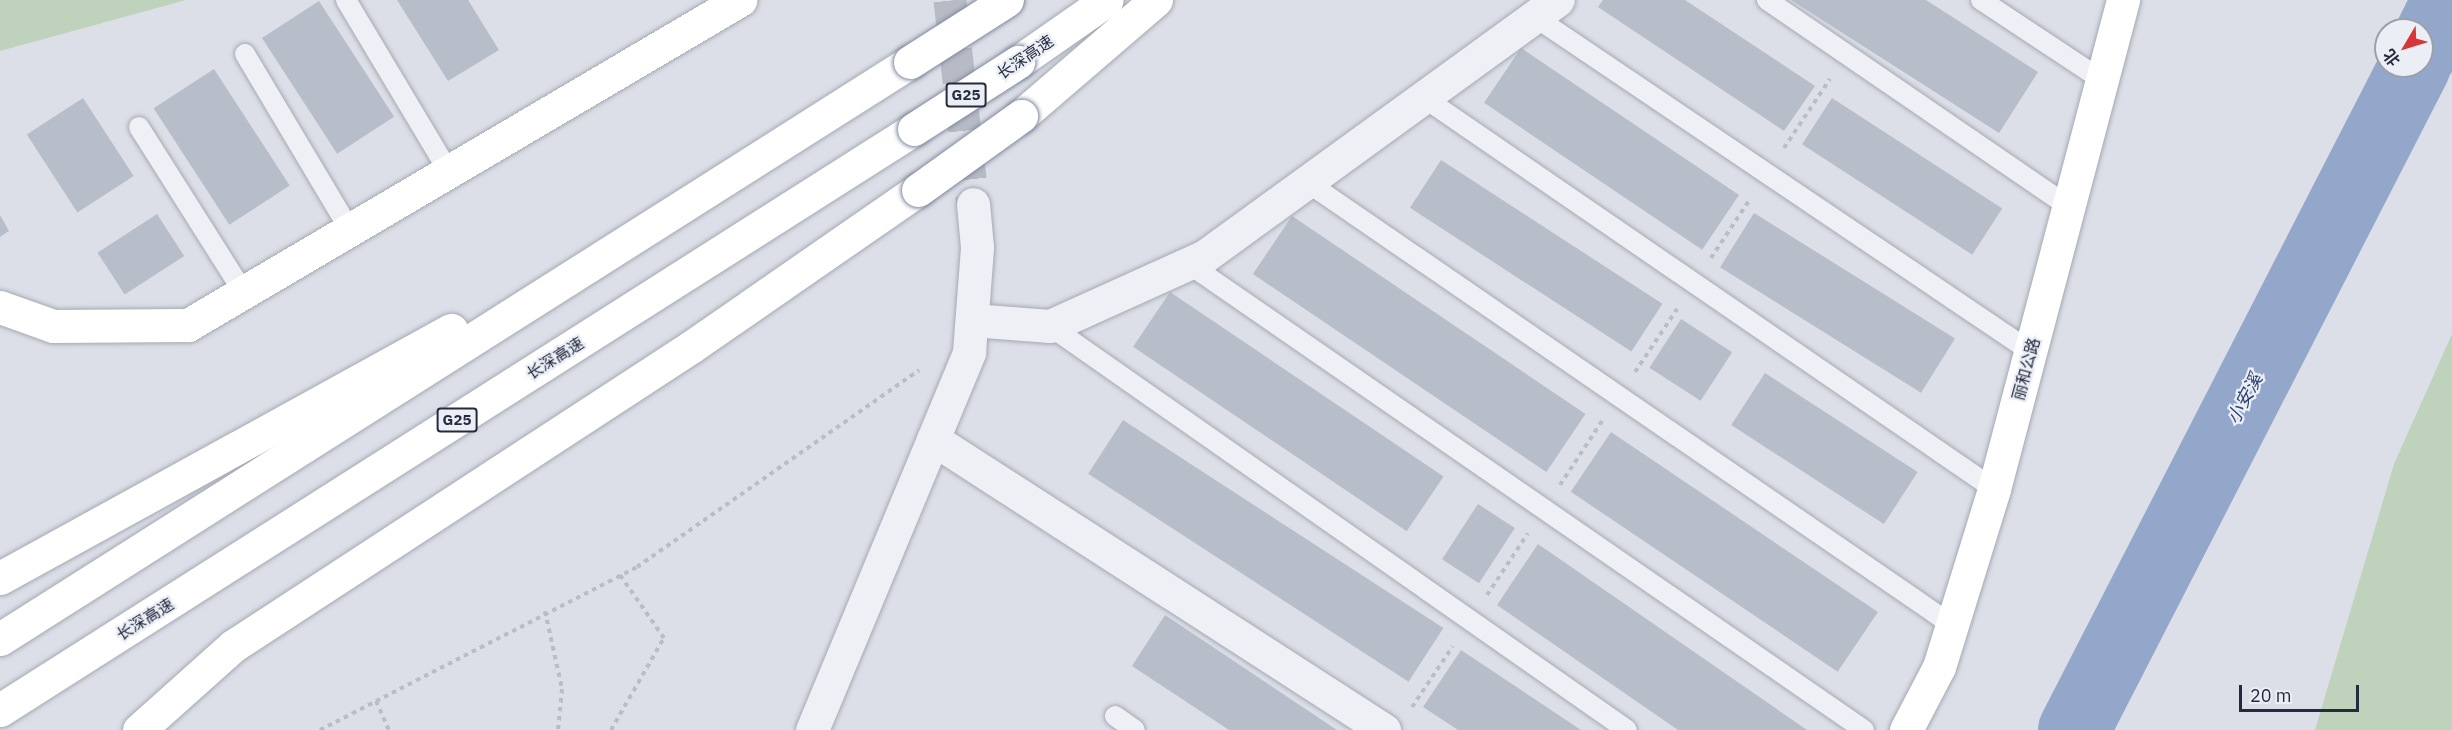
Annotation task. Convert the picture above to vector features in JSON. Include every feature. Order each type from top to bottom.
[{"type":"main road","points":[[0,307],[53,326],[188,325],[740,0]]},
{"type":"main road","points":[[0,639],[1007,0]]},
{"type":"main road","name":"长深高速","points":[[0,710],[914,129],[1018,62],[1107,0]]},
{"type":"main road","points":[[139,730],[233,646],[691,347],[918,190],[1021,116],[1156,0]]},
{"type":"main road","name":"丽和公路","points":[[1906,730],[1939,667],[1994,489],[2123,0]]},
{"type":"main road","points":[[0,578],[736,172]]},
{"type":"street","points":[[972,320],[1050,326],[1188,264],[1307,182],[1546,8]]},
{"type":"street","points":[[812,730],[969,352],[977,247],[973,204]]},
{"type":"street","points":[[933,439],[1384,730]]},
{"type":"lane","points":[[346,0],[449,172]]},
{"type":"lane","points":[[1767,0],[2069,207]]},
{"type":"lane","points":[[1981,0],[2102,80]]},
{"type":"lane","points":[[1546,8],[2030,351]]},
{"type":"lane","points":[[245,54],[350,230]]},
{"type":"lane","points":[[1423,97],[1994,489]]},
{"type":"lane","points":[[139,127],[244,293]]},
{"type":"lane","points":[[1307,182],[1952,625]]},
{"type":"lane","points":[[1188,264],[1864,730]]},
{"type":"lane","points":[[1050,326],[1627,730]]},
{"type":"lane","points":[[1115,716],[1135,730]]},
{"type":"path","points":[[320,730],[545,611],[620,575],[815,447],[929,361]]},
{"type":"path","points":[[611,730],[664,638],[620,575]]},
{"type":"path","points":[[545,611],[562,689],[558,730]]},
{"type":"path","points":[[376,701],[389,730]]},
{"type":"green space","points":[[0,0],[186,0],[0,51]]},
{"type":"green space","points":[[2452,334],[2452,730],[2315,730],[2394,464]]},
{"type":"building","points":[[397,0],[468,0],[499,50],[448,81]]},
{"type":"building","points":[[1603,0],[1685,0],[1815,86],[1784,131],[1598,7]]},
{"type":"building","points":[[1791,0],[1926,0],[2038,72],[1999,133]]},
{"type":"building","points":[[319,1],[394,117],[337,154],[262,38]]},
{"type":"building","points":[[1521,48],[1739,195],[1702,250],[1484,103]]},
{"type":"building","points":[[214,69],[290,186],[229,225],[154,108]]},
{"type":"building","points":[[83,98],[134,176],[77,212],[27,134]]},
{"type":"building","points":[[1832,98],[2002,209],[1972,255],[1802,144]]},
{"type":"building","points":[[1441,160],[1662,304],[1631,352],[1410,208]]},
{"type":"building","points":[[1754,213],[1955,339],[1921,393],[1720,267]]},
{"type":"building","points":[[157,214],[184,256],[125,295],[97,253]]},
{"type":"building","points":[[0,215],[9,231],[0,237]]},
{"type":"building","points":[[1292,216],[1585,414],[1546,472],[1253,274]]},
{"type":"building","points":[[1170,292],[1444,477],[1407,531],[1133,347]]},
{"type":"building","points":[[1681,319],[1732,352],[1701,401],[1649,368]]},
{"type":"building","points":[[1765,373],[1918,472],[1884,524],[1731,425]]},
{"type":"building","points":[[1123,420],[1443,628],[1409,682],[1088,474]]},
{"type":"building","points":[[1611,432],[1878,612],[1838,672],[1571,492]]},
{"type":"building","points":[[1478,504],[1515,528],[1479,583],[1442,559]]},
{"type":"building","points":[[1538,544],[1807,730],[1678,730],[1497,605]]},
{"type":"building","points":[[1165,615],[1337,730],[1229,730],[1132,666]]},
{"type":"building","points":[[1461,650],[1581,730],[1458,730],[1423,707]]},
{"type":"waterway","name":"小安溪","points":[[2434,28],[2448,0]]},
{"type":"waterway","name":"小安溪","points":[[2074,730],[2409,78]]},
{"type":"tunnel","points":[[950,0],[973,204]]}]
